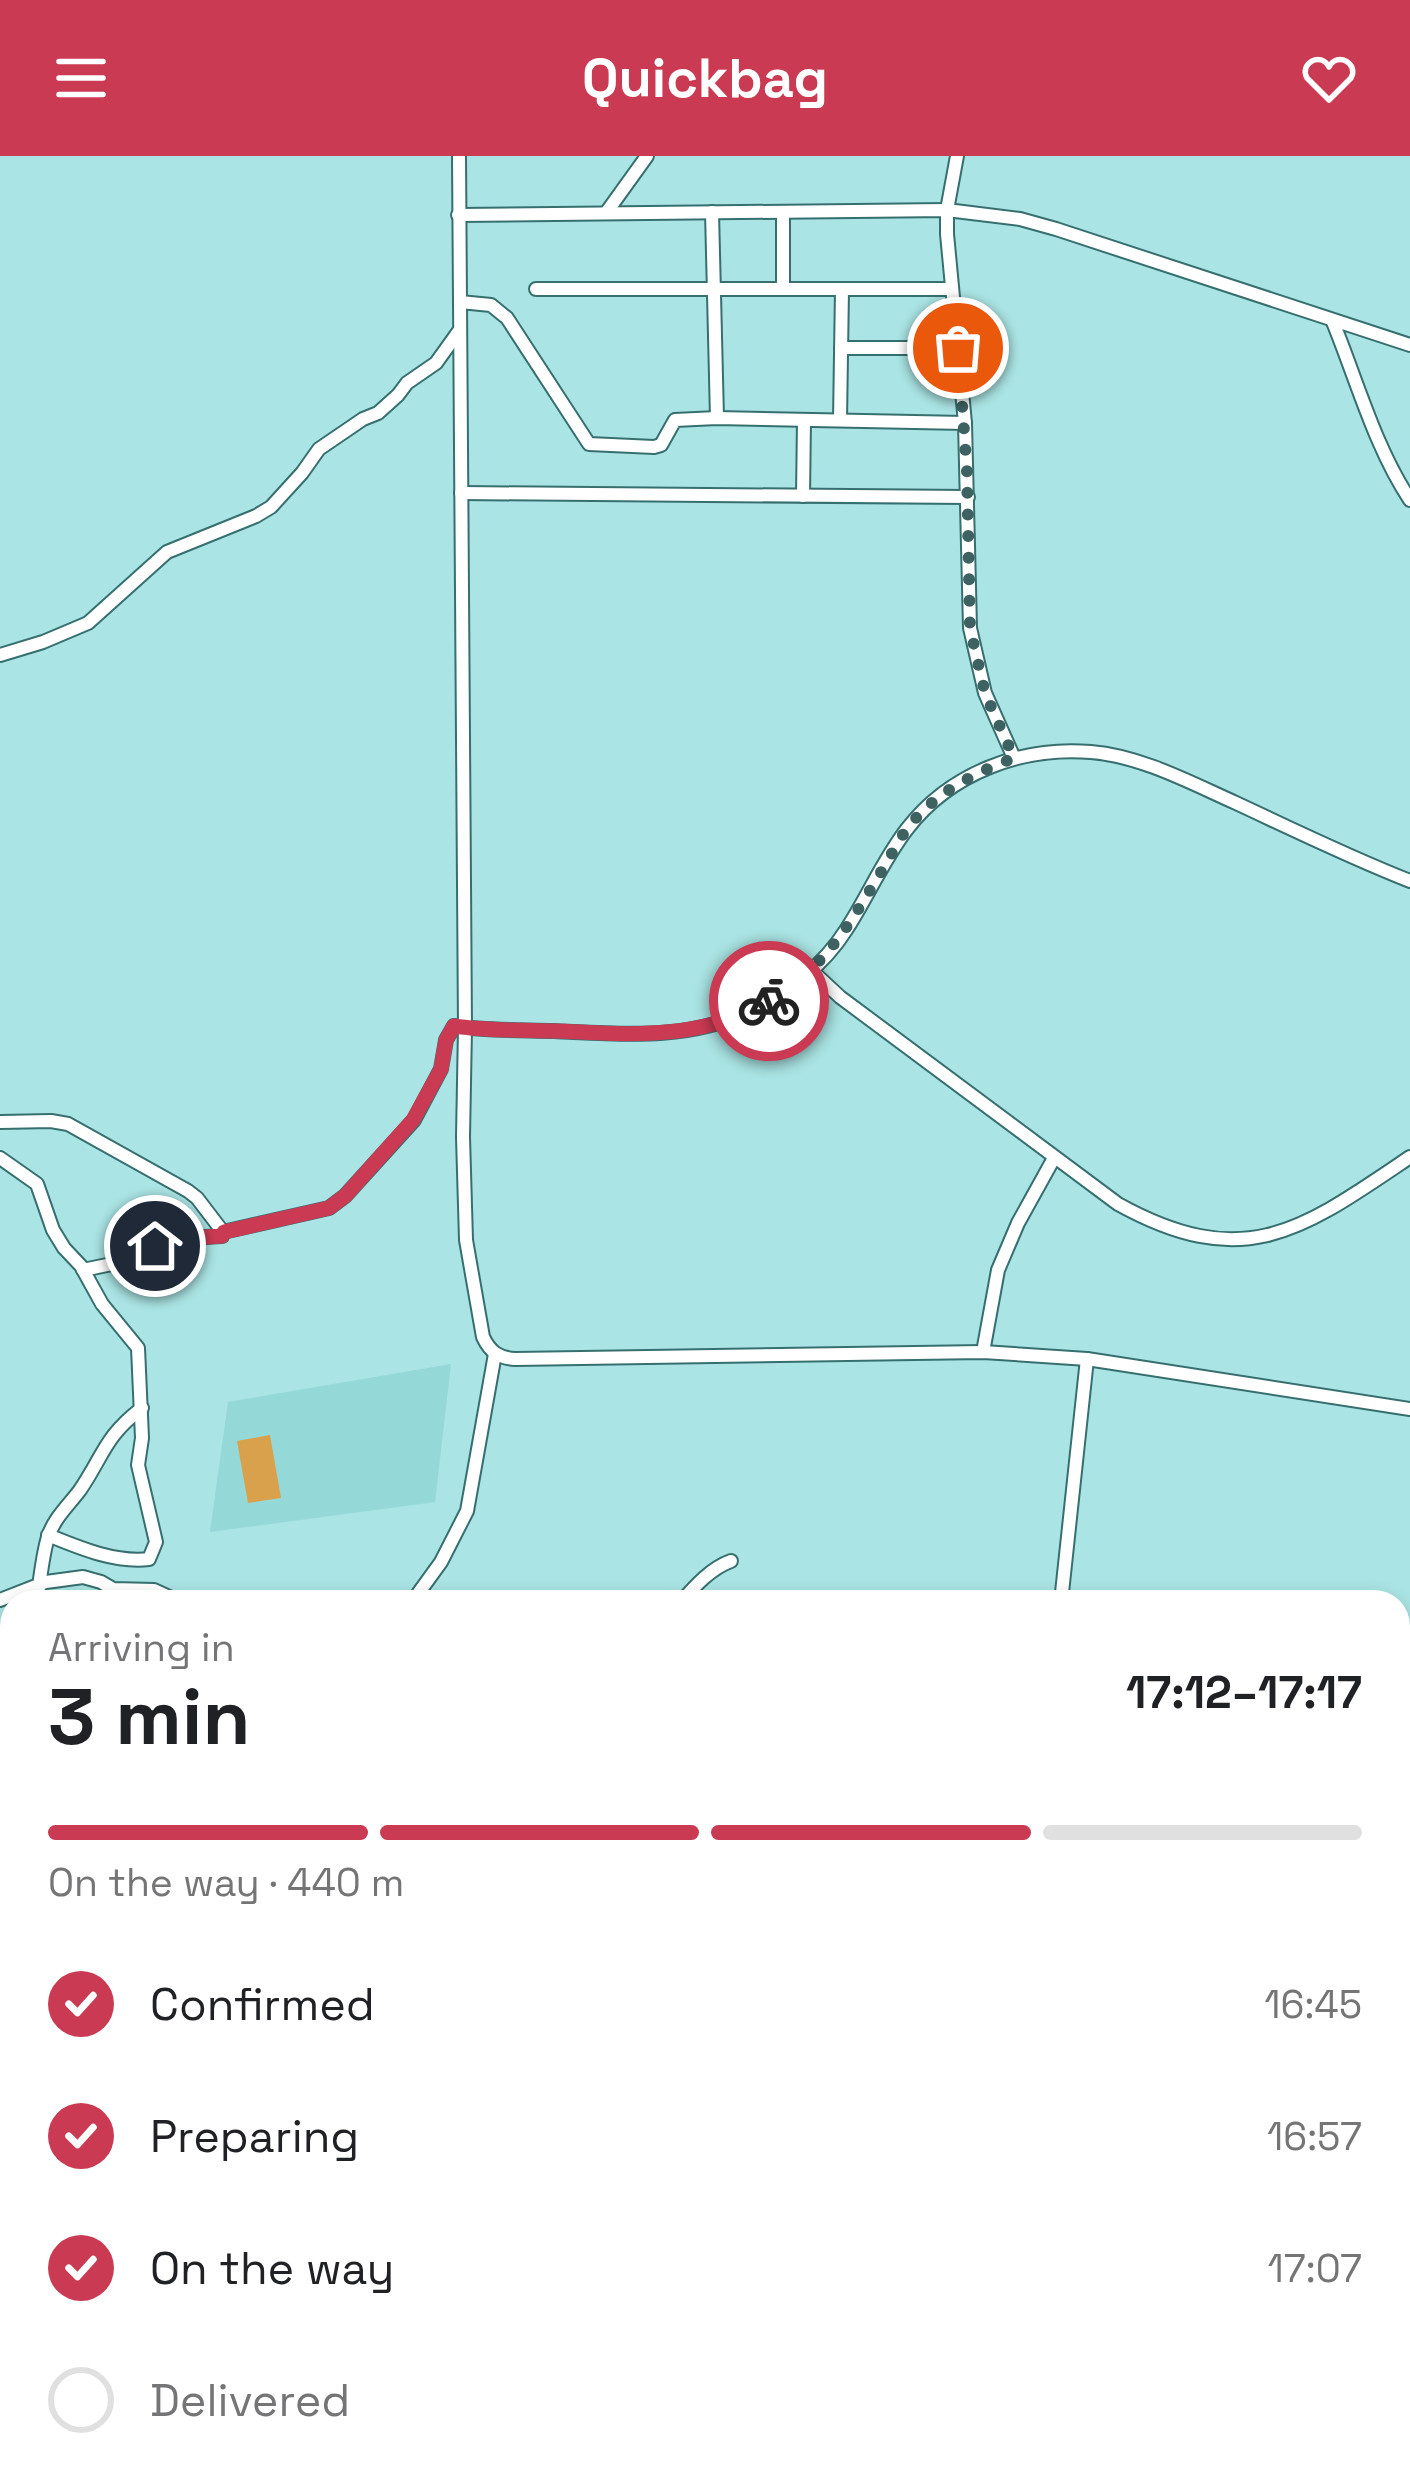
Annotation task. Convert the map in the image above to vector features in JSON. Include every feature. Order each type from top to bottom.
[{"type":"street","points":[[459,156],[466,1240],[483,1337],[495,1354],[515,1359],[983,1352],[1087,1359],[1410,1409]]},
{"type":"street","points":[[606,213],[647,156]]},
{"type":"street","points":[[957,156],[947,210],[965,423],[968,595],[985,693],[1014,758]]},
{"type":"street","points":[[458,214],[947,210],[1020,219],[1410,345]]},
{"type":"street","points":[[712,212],[717,418]]},
{"type":"street","points":[[783,212],[783,290]]},
{"type":"street","points":[[536,289],[952,289]]},
{"type":"street","points":[[840,420],[842,289]]},
{"type":"street","points":[[460,302],[491,305],[508,318],[589,444],[661,446],[675,420],[965,423]]},
{"type":"street","points":[[1334,322],[1396,479],[1410,500]]},
{"type":"street","points":[[0,655],[44,643],[88,623],[167,552],[271,507],[319,449],[378,413],[406,382],[436,362],[460,330]]},
{"type":"street","points":[[841,348],[958,348]]},
{"type":"street","points":[[803,496],[804,420]]},
{"type":"street","points":[[461,494],[968,497]]},
{"type":"street","points":[[83,1270],[112,1264],[173,1239],[222,1236],[329,1208],[413,1120],[441,1069],[446,1040],[454,1026],[646,1036],[718,1024],[751,1011],[811,970],[845,931],[907,829],[937,798],[973,774],[1014,758],[1054,751],[1095,752],[1135,761],[1410,881]]},
{"type":"street","points":[[811,970],[840,997],[1118,1204],[1150,1222],[1192,1236],[1229,1240],[1300,1226],[1410,1157]]},
{"type":"street","points":[[0,1122],[68,1124],[188,1191],[224,1232]]},
{"type":"street","points":[[0,1158],[37,1184],[64,1248],[138,1348],[142,1408],[138,1465],[156,1543],[152,1555],[144,1560],[113,1557],[48,1535]]},
{"type":"street","points":[[983,1352],[1002,1258],[1054,1158]]},
{"type":"street","points":[[421,1590],[467,1511],[495,1354]]},
{"type":"street","points":[[1062,1590],[1087,1359]]},
{"type":"street","points":[[38,1590],[48,1535],[117,1428],[142,1408]]},
{"type":"street","points":[[693,1590],[716,1568],[731,1561]]},
{"type":"street","points":[[26,1590],[58,1579],[83,1577],[112,1588],[154,1590]]},
{"type":"shaded area","points":[[451,1364],[435,1502],[210,1532],[228,1402]]},
{"type":"shaded area","points":[[270,1435],[281,1498],[248,1503],[237,1441]]},
{"type":"way so far","points":[[769,1001],[830,952],[907,829],[937,798],[973,774],[1014,758],[985,693],[970,628],[965,423],[958,348]]},
{"type":"route","points":[[155,1246],[173,1239],[222,1236],[329,1208],[413,1120],[441,1069],[446,1040],[454,1026],[646,1036],[718,1024],[769,1001]]}]
